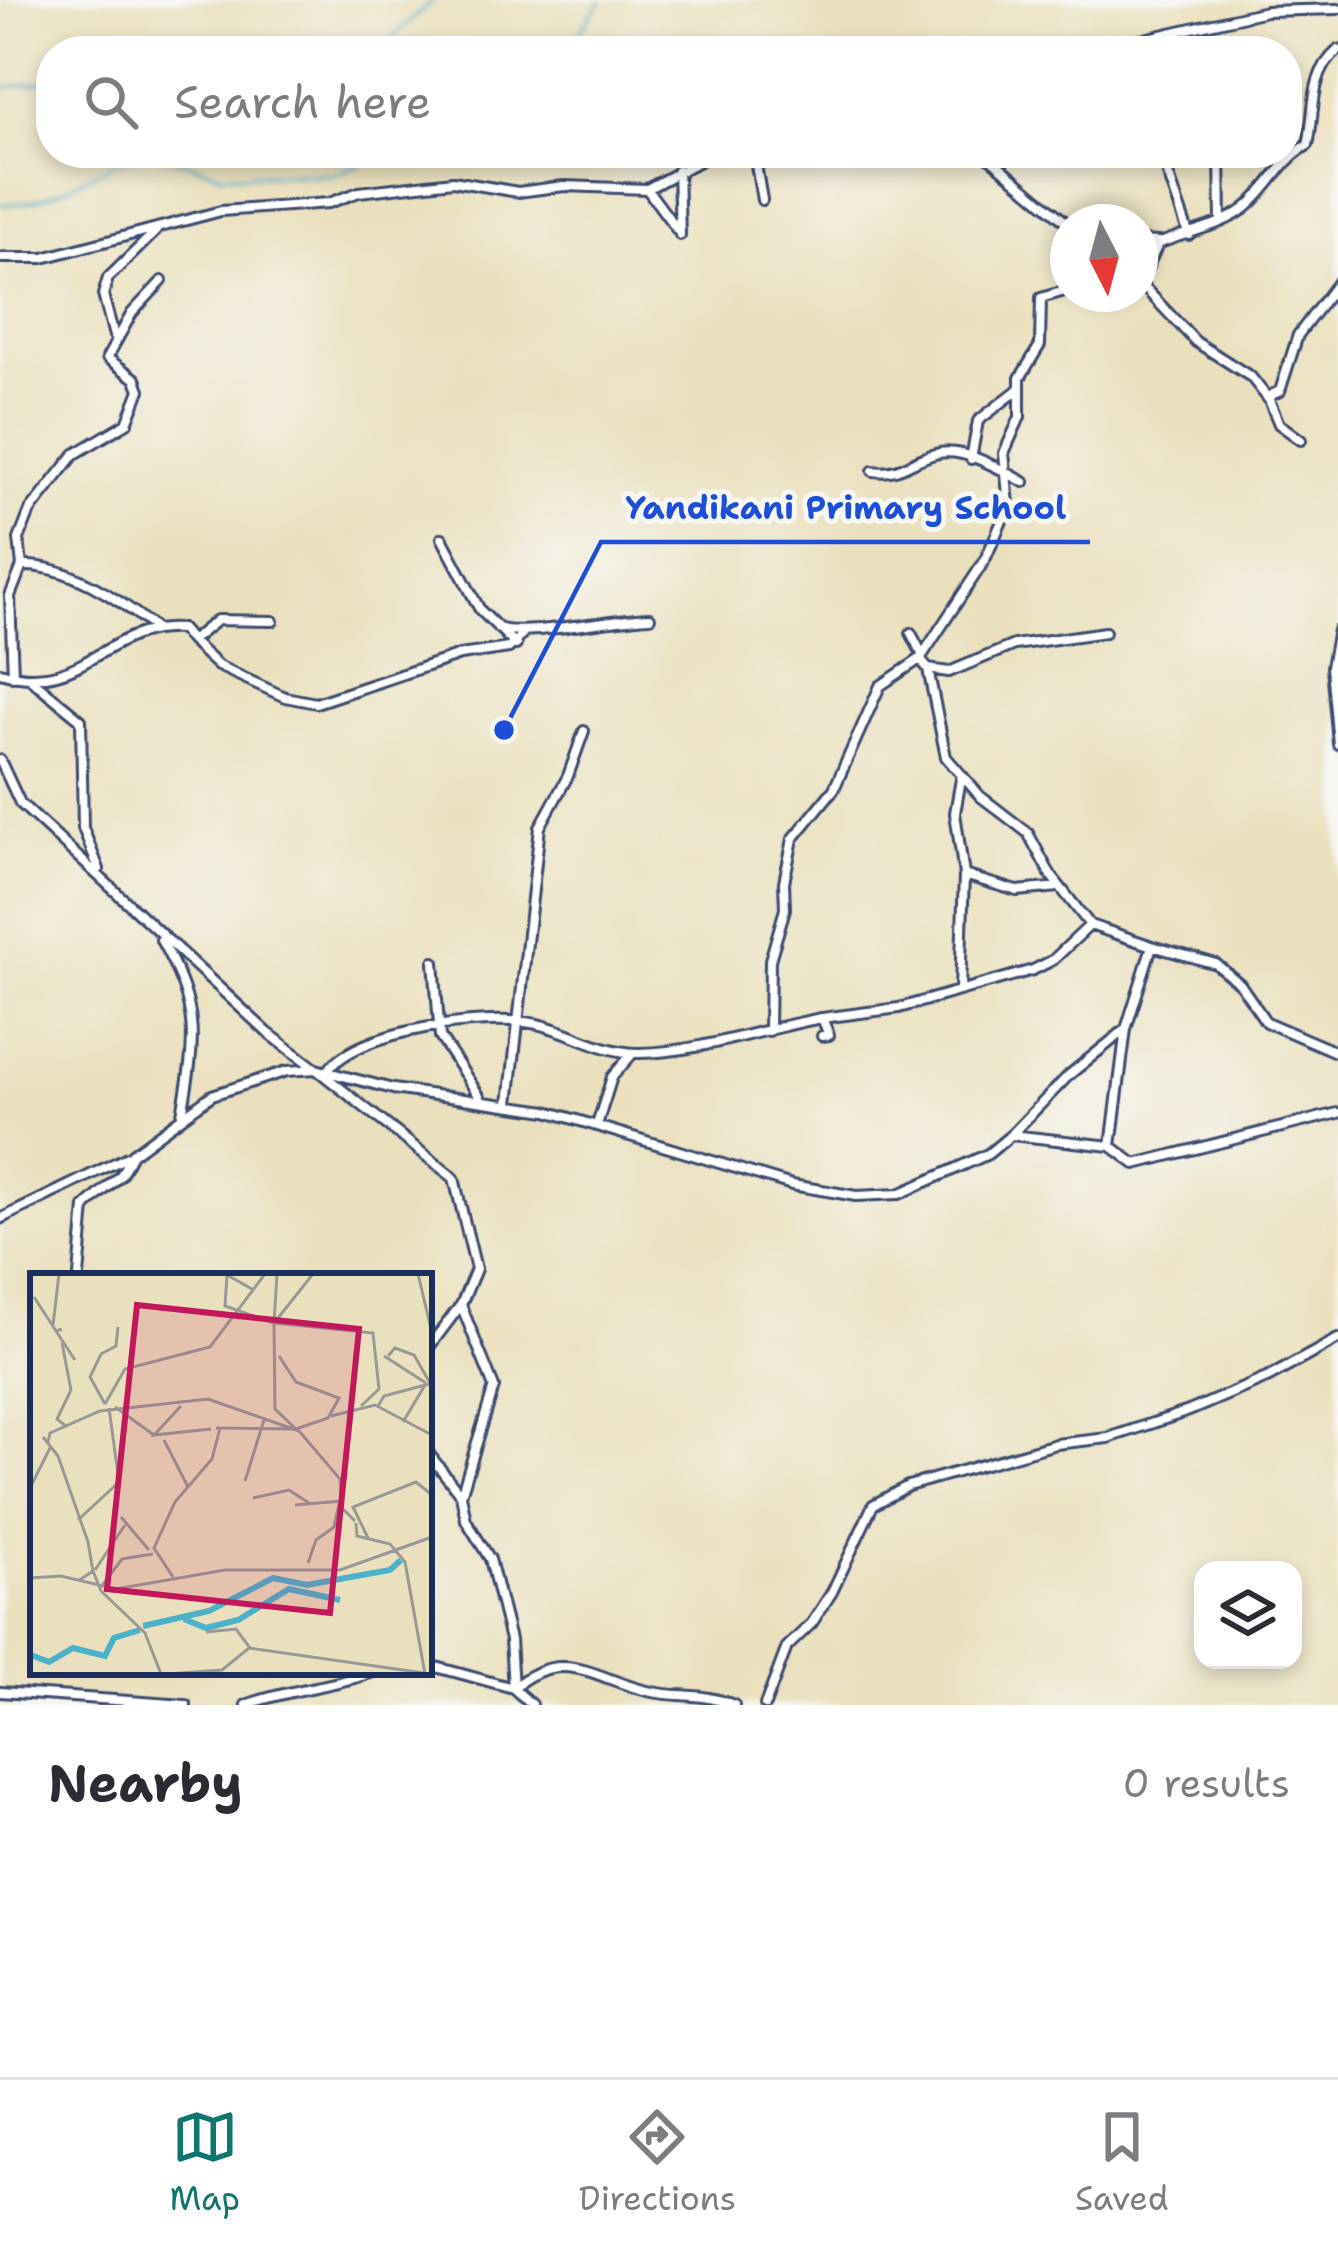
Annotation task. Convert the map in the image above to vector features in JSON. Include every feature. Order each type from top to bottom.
[{"type":"street","points":[[1157,36],[1266,11],[1338,9]]},
{"type":"street","points":[[1302,150],[1308,145],[1320,69],[1338,50]]},
{"type":"street","points":[[0,258],[43,258],[221,211],[329,203],[359,192],[453,181],[518,192],[564,185],[647,189],[681,168]]},
{"type":"street","points":[[757,168],[762,200]]},
{"type":"street","points":[[1002,168],[1050,209]]},
{"type":"street","points":[[1166,168],[1189,235]]},
{"type":"street","points":[[1220,168],[1221,222]]},
{"type":"street","points":[[1159,242],[1221,222],[1265,193],[1280,168]]},
{"type":"street","points":[[647,189],[680,235],[677,170]]},
{"type":"street","points":[[113,344],[103,296],[108,278],[161,227]]},
{"type":"street","points":[[13,676],[10,596],[22,566],[19,539],[30,511],[76,454],[127,423],[140,390],[136,379],[107,358],[146,295],[162,281]]},
{"type":"street","points":[[1267,397],[1280,391],[1298,335],[1338,282]]},
{"type":"street","points":[[769,1030],[770,960],[785,909],[784,882],[793,839],[834,789],[880,686],[921,657],[985,560],[1009,506],[1004,453],[1020,418],[1019,378],[1040,345],[1041,298],[1050,295]]},
{"type":"street","points":[[1158,301],[1196,342],[1237,364],[1267,397],[1279,424],[1301,440]]},
{"type":"street","points":[[971,459],[978,421],[1020,388]]},
{"type":"street","points":[[873,471],[902,472],[932,454],[971,459],[1024,482]]},
{"type":"street","points":[[442,538],[480,610],[516,645]]},
{"type":"street","points":[[22,566],[37,565],[108,595],[153,627]]},
{"type":"street","points":[[498,628],[524,632],[604,618],[650,617]]},
{"type":"street","points":[[191,641],[218,620],[274,620]]},
{"type":"street","points":[[0,672],[32,680],[87,666],[130,635],[153,627],[181,629],[218,666],[285,697],[316,703],[410,676],[445,659],[516,645],[524,632]]},
{"type":"street","points":[[1338,630],[1331,667],[1338,744]]},
{"type":"street","points":[[928,669],[949,672],[1014,645],[1105,632]]},
{"type":"street","points":[[910,633],[928,669],[946,758],[961,778],[1016,820],[1090,925],[1108,936],[1216,964],[1240,984],[1266,1022],[1338,1053]]},
{"type":"street","points":[[32,680],[81,720],[83,827],[101,876]]},
{"type":"street","points":[[509,1103],[540,827],[568,776],[584,731]]},
{"type":"street","points":[[0,760],[20,803],[158,934],[298,1060],[316,1069],[454,1178],[476,1269],[461,1305],[432,1343]]},
{"type":"street","points":[[960,989],[964,875],[955,813],[961,778]]},
{"type":"street","points":[[964,875],[1016,891],[1059,887]]},
{"type":"street","points":[[329,1070],[367,1042],[440,1026],[516,1023],[633,1053],[822,1018],[862,1017],[1033,970],[1053,960],[1090,925]]},
{"type":"street","points":[[158,934],[192,998],[193,1052],[181,1115]]},
{"type":"street","points":[[1111,1146],[1126,1029],[1152,946]]},
{"type":"street","points":[[434,962],[440,1037],[481,1098]]},
{"type":"street","points":[[822,1018],[830,1035],[822,1036]]},
{"type":"street","points":[[0,1219],[142,1151],[181,1115],[212,1095],[287,1071],[316,1069],[393,1089],[509,1103],[597,1125],[791,1186],[856,1196],[899,1195],[988,1154],[1126,1029]]},
{"type":"street","points":[[597,1125],[613,1077],[633,1053]]},
{"type":"street","points":[[1011,1135],[1111,1146],[1135,1164],[1338,1113]]},
{"type":"street","points":[[79,1273],[85,1207],[122,1175],[132,1154]]},
{"type":"street","points":[[461,1305],[494,1387],[461,1495]]},
{"type":"street","points":[[765,1705],[787,1647],[812,1623],[832,1592],[873,1505],[908,1486],[1056,1444],[1108,1438],[1189,1411],[1269,1378],[1338,1339]]},
{"type":"street","points":[[432,1458],[461,1495],[466,1520],[490,1559],[510,1640],[511,1705]]},
{"type":"street","points":[[513,1688],[532,1672],[560,1665],[654,1693],[692,1692],[734,1705]]},
{"type":"street","points":[[432,1666],[513,1688],[532,1705]]},
{"type":"street","points":[[246,1705],[283,1691],[338,1685],[366,1675]]},
{"type":"street","points":[[0,1692],[186,1705]]},
{"type":"waterway","points":[[394,36],[434,0]]},
{"type":"waterway","points":[[577,36],[602,0]]},
{"type":"waterway","points":[[0,88],[36,83]]},
{"type":"waterway","points":[[0,204],[55,193],[106,168]]},
{"type":"waterway","points":[[203,168],[221,174],[333,175],[351,168]]},
{"type":"place","name":"Yandikani Primary School","points":[[504,730]]}]
